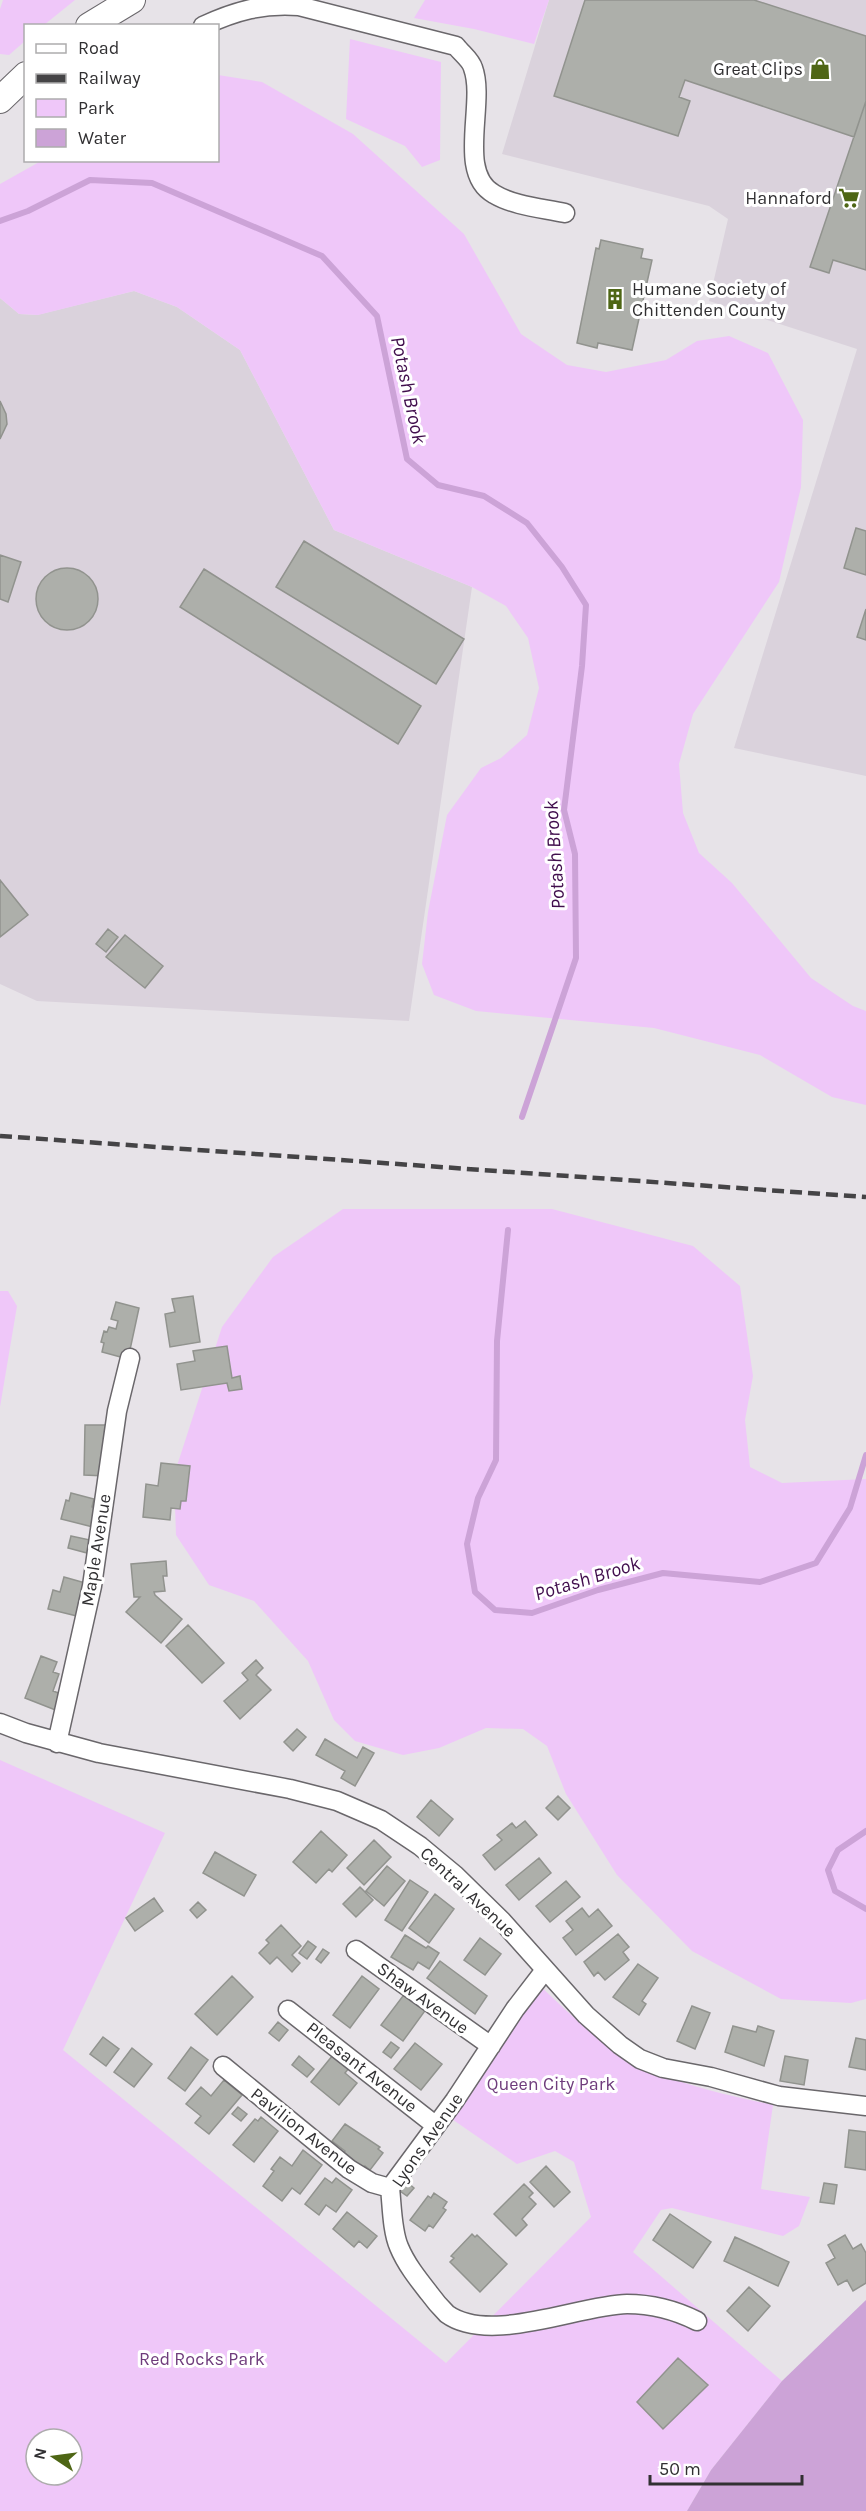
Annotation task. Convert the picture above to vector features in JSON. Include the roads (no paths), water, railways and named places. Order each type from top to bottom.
[{"type":"street","points":[[92,24],[132,0]]},
{"type":"street","points":[[208,24],[248,8],[274,4],[299,6],[456,46],[473,65],[478,89],[474,161],[479,179],[492,194],[565,213]]},
{"type":"street","name":"Maple Avenue","points":[[57,1743],[92,1586],[117,1411],[130,1358]]},
{"type":"street","name":"Central Avenue","points":[[0,1723],[57,1743],[99,1753],[290,1789],[336,1801],[381,1820],[420,1846],[455,1875],[502,1921],[586,2015],[640,2059],[663,2068],[711,2077],[779,2096],[866,2106]]},
{"type":"street","name":"Shaw Avenue","points":[[356,1950],[491,2046]]},
{"type":"street","name":"Lyons Avenue","points":[[545,1970],[390,2188],[398,2246],[409,2265],[448,2314],[468,2323],[513,2325],[625,2304],[654,2306],[677,2311],[697,2321]]},
{"type":"street","name":"Pleasant Avenue","points":[[288,2010],[435,2125]]},
{"type":"street","name":"Pavilion Avenue","points":[[223,2066],[349,2169],[372,2183],[390,2188]]},
{"type":"water","points":[[866,2300],[866,2511],[687,2511],[711,2470],[782,2381]]},
{"type":"waterway","name":"Potash Brook","points":[[0,221],[28,211],[90,180],[152,183],[322,256],[377,316],[407,459],[438,485],[484,496],[527,523],[562,567],[586,605],[582,666],[564,810],[575,854],[576,958],[522,1117]]},
{"type":"waterway","name":"Potash Brook","points":[[508,1230],[497,1341],[496,1460],[478,1498],[467,1544],[475,1592],[495,1610],[532,1613],[598,1590],[663,1573],[760,1582],[816,1563],[850,1508],[866,1455]]},
{"type":"waterway","name":"Potash Brook","points":[[866,1831],[838,1850],[828,1870],[835,1891],[866,1909]]},
{"type":"railway","points":[[0,1136],[866,1197]]},
{"type":"place","name":"Great Clips","points":[[820,69]]},
{"type":"place","name":"Hannaford","points":[[849,198]]},
{"type":"place","name":"Humane Society of Chittenden County","points":[[615,299]]},
{"type":"park label","name":"Queen City Park","points":[[551,2084]]},
{"type":"park label","name":"Red Rocks Park","points":[[202,2359]]}]
